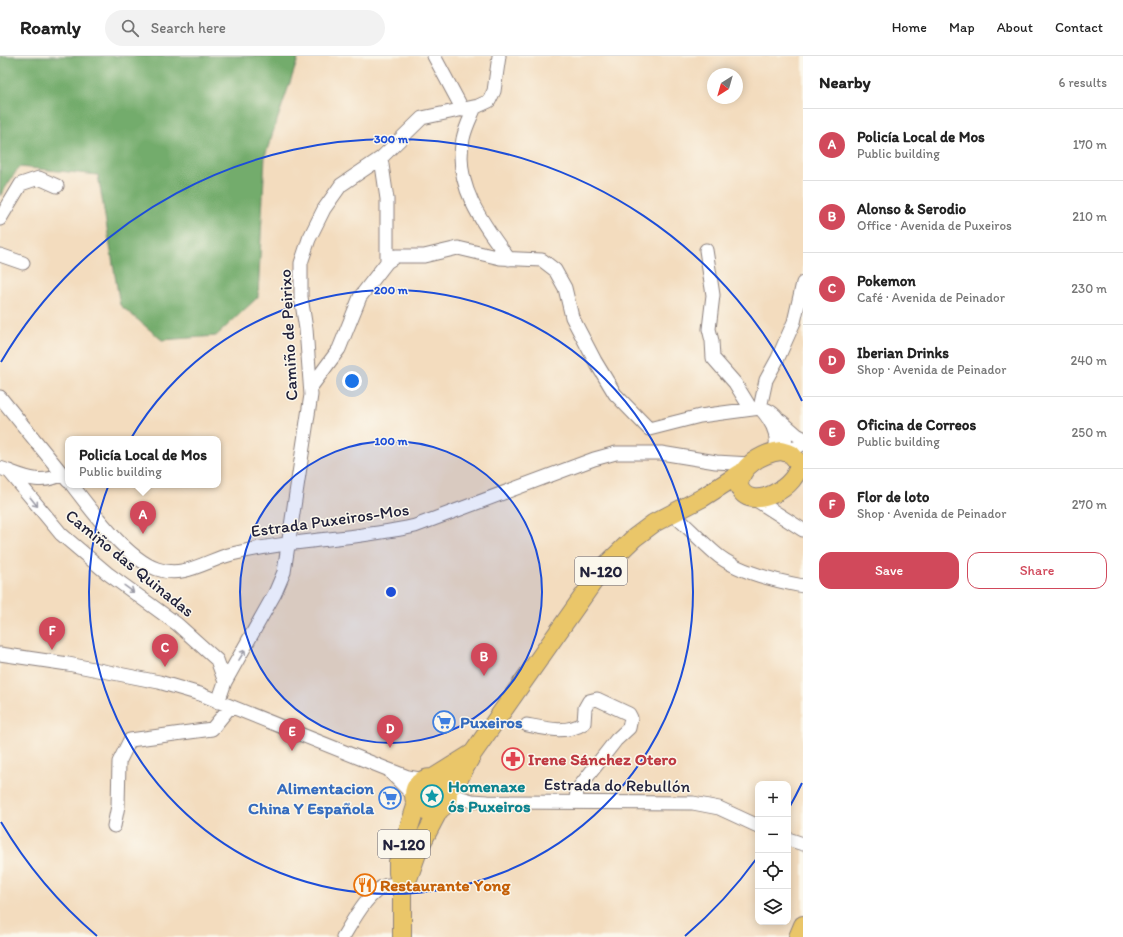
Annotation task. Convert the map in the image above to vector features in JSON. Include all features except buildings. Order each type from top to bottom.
[{"type":"highway","points":[[702,498],[741,483],[780,452],[795,457],[796,476],[766,497],[741,483]]},
{"type":"highway","name":"N-120","points":[[402,937],[402,886],[398,873],[398,862],[416,800],[418,785],[438,785],[457,782],[470,761],[473,753],[603,568],[634,538],[654,523],[672,513],[702,498],[741,483]]},
{"type":"highway","name":"N-120","points":[[402,886],[409,876],[419,848],[439,810],[446,803],[438,785]]},
{"type":"highway","name":"N-120","points":[[416,800],[424,810],[439,810]]},
{"type":"highway","points":[[798,937],[803,925]]},
{"type":"street","points":[[434,56],[469,108],[461,157],[466,188],[472,204],[509,259]]},
{"type":"street","name":"Camiño de Peirixo","points":[[114,826],[118,806],[119,762],[130,740],[212,729],[224,704],[225,682],[276,593],[284,572],[287,545],[312,395],[306,329],[301,297],[301,263],[309,239],[324,209],[341,185],[381,158],[422,118],[469,108],[489,101],[494,91],[499,56]]},
{"type":"street","points":[[381,158],[387,199],[387,262]]},
{"type":"street","points":[[0,219],[21,184],[39,178],[57,186]]},
{"type":"street","points":[[311,387],[339,349],[360,297],[387,262],[396,256],[424,256],[458,248],[509,259],[542,260],[555,270],[565,288],[572,317],[595,362],[615,394],[649,429],[700,416],[756,409],[771,411],[797,435],[803,438]]},
{"type":"street","points":[[706,250],[713,295],[709,329],[712,341],[713,358],[756,409],[770,420],[777,438],[777,444],[780,452]]},
{"type":"street","points":[[0,255],[23,263]]},
{"type":"street","points":[[756,409],[766,380],[778,358],[794,322],[803,282]]},
{"type":"street","points":[[0,397],[65,477]]},
{"type":"street","points":[[778,418],[783,428],[780,452]]},
{"type":"street","points":[[780,452],[803,444]]},
{"type":"street","name":"Estrada Puxeiros-Mos","points":[[75,488],[126,548],[143,563],[171,573],[184,571],[230,554],[253,549],[384,533],[415,526],[594,459],[616,453],[661,453],[718,463],[741,483]]},
{"type":"street","points":[[718,463],[728,469],[741,483],[779,515],[803,530]]},
{"type":"street","points":[[5,470],[36,481],[65,478]]},
{"type":"street","name":"Camiño das Quinadas","points":[[5,470],[60,534],[107,573],[177,624],[217,660],[225,682]]},
{"type":"street","points":[[779,515],[773,505],[772,500],[796,476]]},
{"type":"street","points":[[672,513],[716,554],[740,568],[803,586]]},
{"type":"street","name":"Estrada do Rebullón","points":[[0,654],[68,664],[159,682],[200,694],[329,747],[408,777],[438,785],[472,801],[672,802],[706,805],[719,808],[755,825]]},
{"type":"street","points":[[527,725],[557,730],[575,729],[584,723],[585,708],[588,702],[597,699],[629,714],[631,718],[629,728],[616,740],[577,790],[576,802]]},
{"type":"street","points":[[387,769],[416,800]]},
{"type":"street","points":[[791,840],[803,844]]},
{"type":"street","points":[[343,937],[363,905],[381,888],[388,885],[402,886]]},
{"type":"green space","points":[[0,56],[299,56],[265,156],[258,297],[216,336],[162,340],[120,305],[98,175],[19,167],[0,196]]},
{"type":"place","name":"Policía Local de Mos","points":[[143,534]]},
{"type":"place","name":"Flor de loto","points":[[52,650]]},
{"type":"place","name":"Pokemon","points":[[165,667]]},
{"type":"place","name":"Alonso & Serodio","points":[[484,676]]},
{"type":"place","name":"Puxeiros","points":[[444,722]]},
{"type":"place","name":"Iberian Drinks","points":[[390,748]]},
{"type":"place","name":"Oficina de Correos","points":[[292,751]]},
{"type":"place","name":"Irene Sánchez Otero","points":[[513,759]]},
{"type":"place","name":"Homenaxe ós Puxeiros","points":[[432,796]]},
{"type":"place","name":"Alimentacion China Y Española","points":[[390,798]]},
{"type":"place","name":"Restaurante Yong","points":[[365,885]]}]
